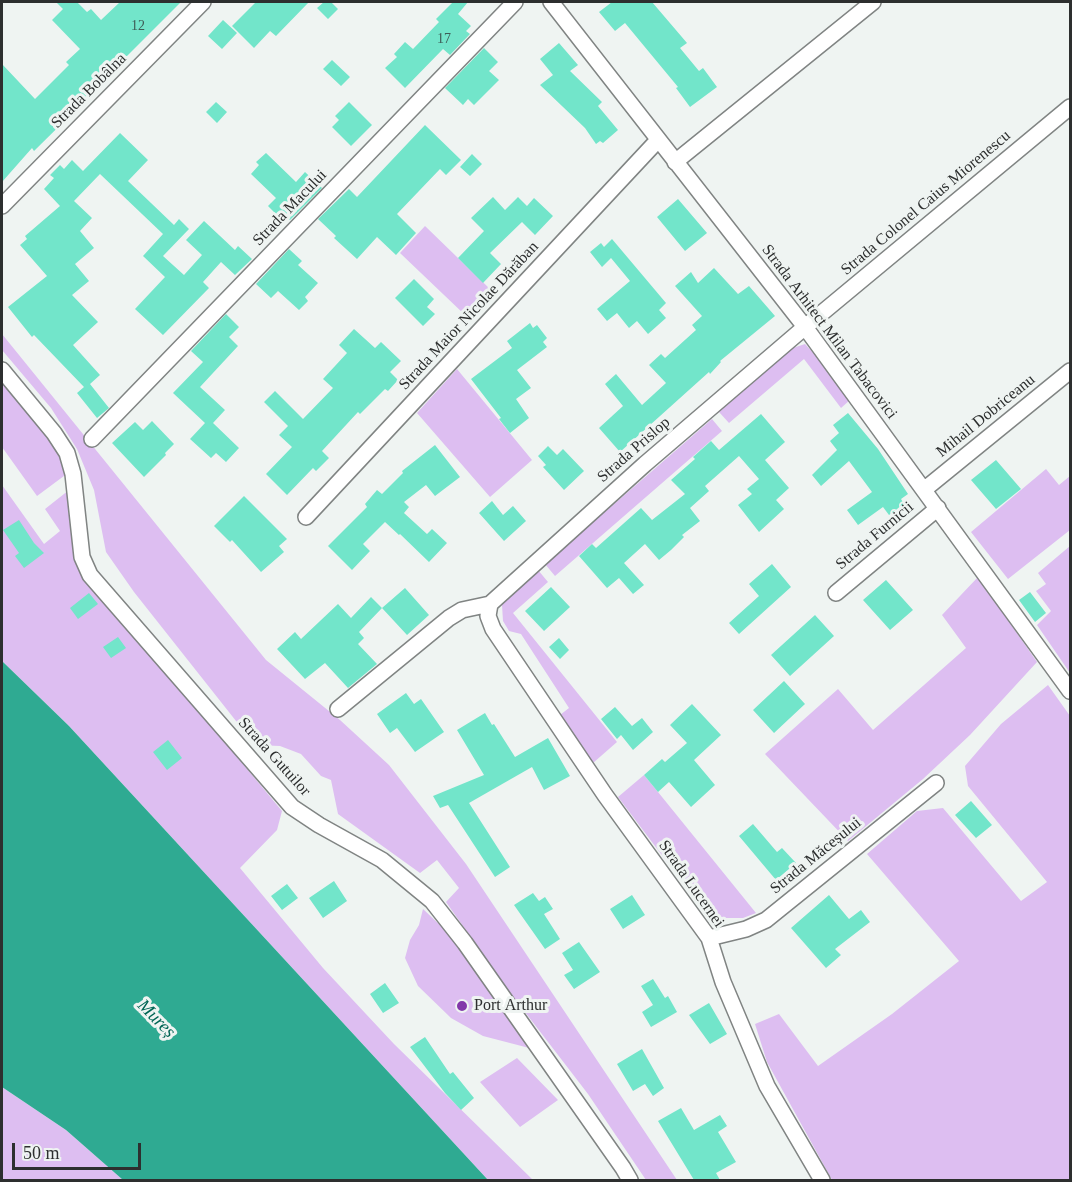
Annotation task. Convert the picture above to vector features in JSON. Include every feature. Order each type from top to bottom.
[{"type":"street","name":"Strada Bobâlna","points":[[2,206],[203,2]]},
{"type":"street","name":"Strada Macului","points":[[92,439],[515,2]]},
{"type":"street","points":[[675,162],[873,2]]},
{"type":"street","name":"Strada Arhitect Milan Tabacovici","points":[[556,3],[658,140],[805,327],[1071,691]]},
{"type":"street","name":"Strada Colonel Caius Miorenescu","points":[[805,327],[1071,107]]},
{"type":"street","name":"Strada Maior Nicolae Dărăban","points":[[306,517],[658,140]]},
{"type":"street","name":"Strada Prislop","points":[[338,709],[449,618],[462,610],[490,604],[645,464],[805,327]]},
{"type":"street","name":"Strada Gutuilor","points":[[2,370],[54,433],[67,453],[73,474],[82,557],[90,574],[292,807],[319,825],[382,860],[432,901],[465,943],[630,1180]]},
{"type":"street","name":"Mihail Dobriceanu","points":[[925,489],[1071,371]]},
{"type":"street","name":"Strada Furnicii","points":[[836,593],[938,508]]},
{"type":"street","name":"Strada Lucernei","points":[[490,604],[488,616],[493,629],[605,795],[709,938],[723,982],[767,1086],[822,1180]]},
{"type":"street","name":"Strada Măceșului","points":[[709,938],[746,929],[766,920],[936,783]]},
{"type":"shaded area","points":[[425,226],[490,289],[465,315],[400,253]]},
{"type":"shaded area","points":[[2,334],[266,660],[340,720],[389,765],[466,864],[677,1180],[646,1180],[588,1094],[508,990],[446,902],[459,888],[437,860],[420,873],[338,814],[331,780],[321,776],[301,754],[280,746],[255,745],[134,592],[106,552],[94,490],[77,449],[51,408],[2,350]]},
{"type":"shaded area","points":[[805,344],[850,400],[841,408],[804,359],[729,423],[719,412],[793,348]]},
{"type":"shaded area","points":[[457,369],[532,460],[490,497],[417,413]]},
{"type":"shaded area","points":[[2,376],[61,455],[68,473],[37,496],[2,447]]},
{"type":"shaded area","points":[[712,419],[722,431],[555,576],[545,564]]},
{"type":"shaded area","points":[[1046,469],[1059,485],[1070,476],[1070,530],[1008,579],[971,532]]},
{"type":"shaded area","points":[[2,485],[44,544],[60,531],[45,509],[69,490],[75,550],[134,633],[282,811],[277,830],[240,868],[323,968],[394,1044],[533,1180],[488,1180],[69,726],[2,661]]},
{"type":"shaded area","points":[[1070,546],[1070,673],[1037,625],[1051,611],[1036,591],[1046,584],[1038,573]]},
{"type":"shaded area","points":[[538,570],[548,582],[513,613],[617,742],[593,763],[560,715],[569,708],[521,634],[509,631],[503,621],[502,605]]},
{"type":"shaded area","points":[[978,577],[1037,662],[970,735],[923,779],[848,841],[765,754],[838,689],[873,730],[966,648],[942,615]]},
{"type":"shaded area","points":[[1048,685],[1070,716],[1070,1180],[832,1180],[767,1062],[755,1024],[779,1014],[818,1066],[892,1014],[959,961],[867,854],[917,811],[943,808],[1021,901],[1047,882],[968,786],[965,766],[1001,724]]},
{"type":"shaded area","points":[[644,775],[756,913],[743,918],[724,918],[711,913],[695,899],[618,797]]},
{"type":"shaded area","points":[[423,909],[441,926],[471,964],[533,1049],[483,1036],[451,1018],[418,986],[405,958]]},
{"type":"shaded area","points":[[517,1058],[558,1100],[520,1127],[480,1082]]},
{"type":"shaded area","points":[[2,1087],[66,1130],[123,1180],[2,1180]]},
{"type":"water","name":"Mureș","points":[[2,661],[69,726],[488,1180],[123,1180],[66,1130],[2,1087]]},
{"type":"building","points":[[56,2],[77,2],[87,12],[91,9],[101,20],[120,2],[181,2],[34,151],[32,148],[2,182],[2,64],[35,99],[69,65],[66,62],[80,49],[52,20],[63,9]]},
{"type":"building","points":[[256,2],[309,2],[276,36],[270,31],[254,48],[232,26]]},
{"type":"building","points":[[324,2],[331,2],[338,9],[328,19],[317,8]]},
{"type":"building","points":[[453,2],[468,2],[458,14],[471,26],[466,31],[470,34],[450,55],[443,49],[405,88],[385,68],[397,57],[394,54],[405,42],[413,49],[439,22],[436,19]]},
{"type":"building","points":[[612,2],[652,2],[687,43],[680,48],[699,71],[703,68],[717,87],[690,107],[676,88],[678,87],[625,23],[615,31],[599,12]]},
{"type":"building","points":[[223,20],[237,33],[222,49],[208,36]]},
{"type":"building","points":[[559,43],[578,65],[570,71],[602,102],[598,106],[618,130],[603,143],[600,141],[596,144],[585,128],[540,85],[553,75],[540,59]]},
{"type":"building","points":[[484,48],[498,62],[489,71],[499,80],[474,105],[468,99],[463,105],[445,88]]},
{"type":"building","points":[[332,60],[350,77],[341,86],[323,69]]},
{"type":"building","points":[[216,102],[227,112],[217,123],[206,112]]},
{"type":"building","points":[[349,102],[372,125],[351,146],[332,127],[339,120],[335,116]]},
{"type":"building","points":[[425,125],[461,160],[446,175],[440,169],[397,214],[416,233],[396,255],[377,237],[357,259],[334,238],[336,236],[318,219],[349,189],[357,197]]},
{"type":"building","points":[[120,133],[148,160],[128,181],[174,225],[179,219],[189,229],[163,256],[184,275],[202,255],[186,240],[204,221],[235,250],[238,246],[252,259],[235,275],[221,262],[203,282],[209,288],[163,335],[135,309],[165,277],[143,256],[163,234],[100,174],[74,201],[92,218],[80,231],[94,248],[75,264],[89,281],[72,295],[98,322],[73,345],[100,375],[90,384],[109,408],[97,418],[77,393],[84,387],[34,335],[32,337],[8,307],[47,276],[20,245],[27,239],[25,236],[60,206],[44,189],[54,178],[50,175],[60,165],[64,169],[72,160],[83,171]]},
{"type":"building","points":[[266,153],[296,182],[305,172],[322,188],[290,220],[282,213],[279,217],[268,206],[276,198],[251,174],[259,165],[256,162]]},
{"type":"building","points":[[472,154],[482,164],[470,176],[460,167]]},
{"type":"building","points":[[493,197],[505,210],[518,197],[527,206],[534,198],[553,216],[535,235],[522,222],[490,253],[501,264],[483,283],[458,258],[484,231],[471,218]]},
{"type":"building","points":[[678,199],[707,233],[685,251],[657,217]]},
{"type":"building","points":[[612,239],[666,303],[659,310],[666,318],[648,334],[637,321],[629,328],[617,313],[607,321],[597,309],[630,281],[611,258],[602,267],[590,252],[601,243],[604,247]]},
{"type":"building","points":[[289,249],[302,261],[298,265],[318,283],[305,297],[308,301],[299,310],[278,291],[271,298],[256,284]]},
{"type":"building","points":[[714,268],[738,294],[749,286],[775,316],[720,361],[710,374],[709,372],[620,452],[599,428],[623,406],[605,384],[616,374],[642,405],[666,383],[649,365],[661,354],[665,358],[696,330],[692,325],[702,316],[675,286],[691,272],[698,283]]},
{"type":"building","points":[[414,279],[434,299],[427,307],[435,314],[423,326],[395,298]]},
{"type":"building","points":[[226,314],[239,327],[229,337],[238,346],[200,387],[225,410],[213,423],[239,448],[226,462],[216,453],[211,458],[190,439],[205,423],[173,393],[203,362],[191,351]]},
{"type":"building","points":[[530,323],[533,328],[537,325],[547,338],[543,342],[547,347],[517,370],[531,388],[516,399],[529,418],[510,433],[471,379],[512,348],[507,341]]},
{"type":"building","points":[[354,329],[375,348],[381,342],[401,361],[390,372],[398,380],[388,391],[385,389],[360,414],[358,412],[322,451],[329,458],[316,471],[313,468],[287,495],[266,474],[292,447],[279,435],[288,426],[264,402],[275,391],[303,419],[333,388],[323,379],[347,353],[339,345]]},
{"type":"building","points":[[848,413],[878,449],[908,494],[901,499],[904,504],[889,515],[883,507],[858,525],[847,510],[872,492],[849,461],[821,486],[812,475],[837,450],[830,441],[839,433],[833,425]]},
{"type":"building","points":[[761,414],[785,442],[765,460],[789,488],[776,500],[784,509],[759,532],[738,505],[752,494],[747,489],[759,479],[739,456],[705,486],[709,491],[690,508],[700,521],[682,535],[684,537],[671,550],[659,560],[645,544],[624,563],[644,585],[633,594],[619,578],[607,588],[579,556],[592,544],[596,548],[641,508],[652,520],[685,494],[671,480],[695,459],[693,457],[711,441],[719,450]]},
{"type":"building","points":[[152,421],[174,444],[144,477],[112,443],[135,422],[143,430]]},
{"type":"building","points":[[435,445],[460,477],[435,496],[426,485],[404,502],[409,507],[404,513],[427,534],[432,529],[447,543],[429,562],[385,522],[363,544],[370,551],[352,570],[328,546],[367,507],[365,504],[377,490],[382,494],[403,473],[402,471]]},
{"type":"building","points":[[548,446],[557,455],[563,449],[584,471],[564,490],[543,467],[546,465],[538,456]]},
{"type":"building","points":[[996,460],[1021,489],[996,509],[971,480]]},
{"type":"building","points":[[244,496],[287,539],[279,546],[284,552],[261,572],[232,540],[230,542],[214,526]]},
{"type":"building","points":[[492,501],[503,515],[513,506],[526,521],[504,541],[479,513]]},
{"type":"building","points":[[19,520],[34,543],[44,553],[24,568],[15,556],[19,553],[3,530]]},
{"type":"building","points":[[772,564],[791,587],[739,634],[729,623],[759,596],[749,584]]},
{"type":"building","points":[[886,580],[913,610],[890,630],[863,600]]},
{"type":"building","points":[[551,587],[570,607],[544,631],[525,611]]},
{"type":"building","points":[[405,588],[429,615],[407,635],[382,608]]},
{"type":"building","points":[[1030,592],[1046,613],[1035,622],[1019,600]]},
{"type":"building","points":[[89,593],[98,604],[78,619],[70,608]]},
{"type":"building","points":[[371,597],[382,608],[359,632],[364,638],[358,644],[377,664],[348,688],[325,663],[305,679],[277,649],[295,632],[301,639],[338,604],[351,618]]},
{"type":"building","points":[[815,615],[834,636],[790,676],[771,655]]},
{"type":"building","points":[[118,637],[126,648],[111,658],[103,647]]},
{"type":"building","points":[[559,638],[569,650],[560,659],[549,647]]},
{"type":"building","points":[[784,681],[805,704],[774,733],[753,710]]},
{"type":"building","points":[[406,693],[414,704],[421,699],[444,732],[415,752],[397,728],[390,733],[377,714]]},
{"type":"building","points":[[692,704],[721,735],[694,760],[715,785],[691,807],[669,782],[658,792],[644,775],[662,759],[665,762],[687,743],[670,725]]},
{"type":"building","points":[[615,707],[632,726],[642,718],[653,732],[633,750],[621,735],[617,739],[601,719]]},
{"type":"building","points":[[485,713],[515,757],[548,738],[570,776],[544,790],[532,767],[469,803],[510,867],[495,877],[448,805],[440,808],[433,796],[484,775],[457,730]]},
{"type":"building","points":[[168,740],[182,758],[167,770],[153,752]]},
{"type":"building","points":[[971,801],[992,825],[976,838],[955,815]]},
{"type":"building","points":[[753,824],[777,852],[782,848],[796,863],[776,880],[739,836]]},
{"type":"building","points":[[334,881],[347,901],[323,918],[309,898]]},
{"type":"building","points":[[287,884],[298,898],[282,910],[271,896]]},
{"type":"building","points":[[533,893],[539,901],[545,897],[553,909],[544,914],[560,939],[545,949],[514,905]]},
{"type":"building","points":[[632,895],[645,915],[623,929],[610,909]]},
{"type":"building","points":[[829,895],[849,919],[861,910],[870,922],[835,949],[841,955],[826,968],[791,928]]},
{"type":"building","points":[[579,942],[600,972],[574,989],[564,975],[573,970],[562,953]]},
{"type":"building","points":[[653,979],[665,998],[668,996],[677,1012],[651,1027],[642,1012],[653,1005],[641,986]]},
{"type":"building","points":[[385,983],[399,1003],[383,1013],[370,994]]},
{"type":"building","points":[[709,1003],[727,1034],[710,1044],[689,1015]]},
{"type":"building","points":[[425,1037],[450,1074],[453,1072],[474,1098],[461,1110],[410,1047]]},
{"type":"building","points":[[642,1049],[664,1088],[653,1096],[645,1084],[633,1091],[617,1064]]},
{"type":"building","points":[[681,1108],[694,1130],[720,1115],[727,1126],[718,1132],[736,1162],[716,1173],[720,1180],[694,1180],[658,1121]]},
{"type":"place","name":"Port Arthur","points":[[462,1006]]}]
